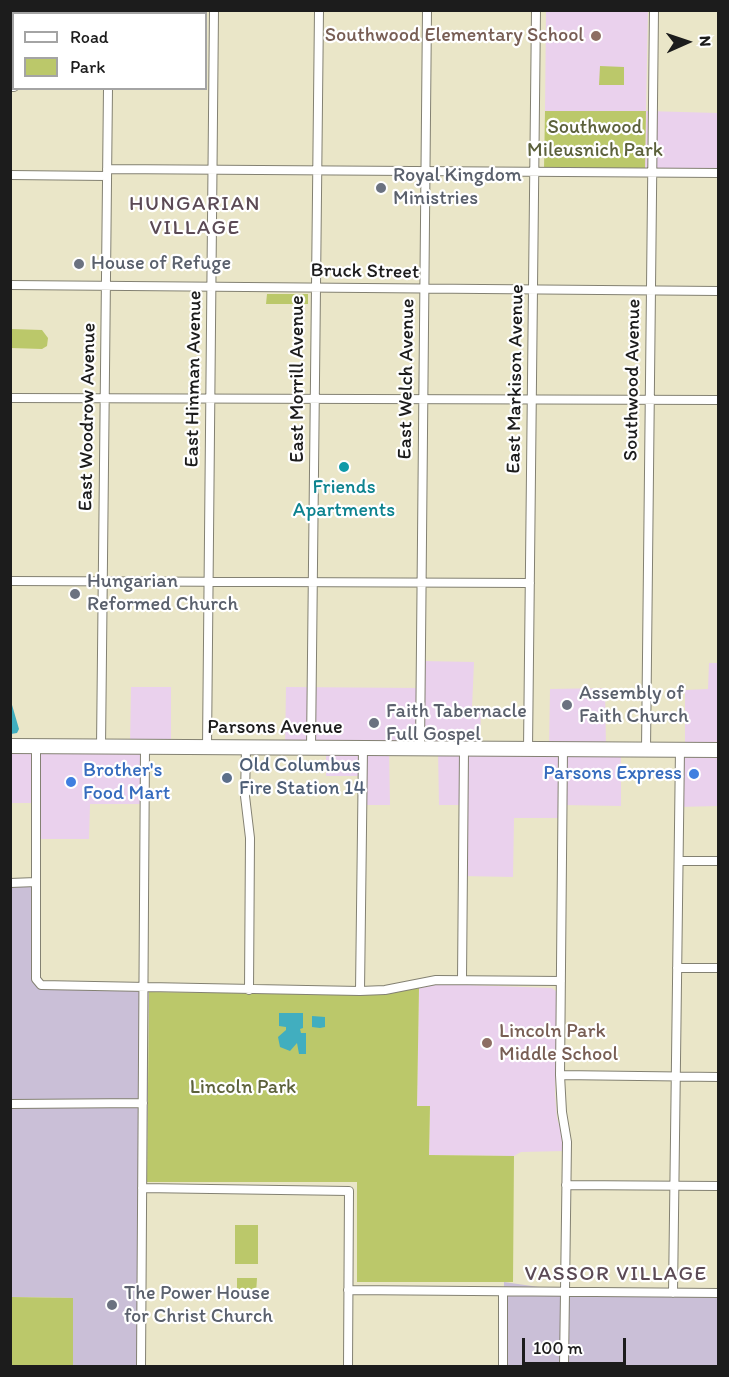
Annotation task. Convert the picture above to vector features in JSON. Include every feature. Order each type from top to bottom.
[{"type":"main road","name":"Parsons Avenue","points":[[10,746],[718,750]]},
{"type":"street","name":"East Hinman Avenue","points":[[207,747],[214,10]]},
{"type":"street","name":"East Morrill Avenue","points":[[311,748],[319,10]]},
{"type":"street","name":"East Welch Avenue","points":[[420,749],[427,10]]},
{"type":"street","name":"East Markison Avenue","points":[[528,749],[536,10]]},
{"type":"street","name":"Southwood Avenue","points":[[646,749],[654,10]]},
{"type":"street","name":"East Woodrow Avenue","points":[[101,747],[108,90]]},
{"type":"street","points":[[10,175],[212,170],[718,173]]},
{"type":"street","name":"Bruck Street","points":[[10,285],[718,291]]},
{"type":"street","points":[[10,398],[718,400]]},
{"type":"street","points":[[10,581],[421,582],[530,586]]},
{"type":"street","points":[[36,747],[36,979],[38,984],[360,991],[385,990],[436,980],[561,981]]},
{"type":"street","points":[[141,1366],[145,747]]},
{"type":"street","points":[[246,748],[245,796],[250,838],[249,990]]},
{"type":"street","points":[[360,991],[363,748]]},
{"type":"street","points":[[462,979],[464,749]]},
{"type":"street","points":[[563,749],[560,1075],[562,1112],[566,1130],[564,1366]]},
{"type":"street","points":[[673,1293],[680,749]]},
{"type":"street","points":[[679,861],[718,861]]},
{"type":"street","points":[[10,883],[36,882]]},
{"type":"street","points":[[677,968],[718,968]]},
{"type":"street","points":[[560,1075],[718,1077]]},
{"type":"street","points":[[10,1104],[143,1103]]},
{"type":"street","points":[[566,1185],[718,1185]]},
{"type":"street","points":[[142,1188],[349,1191],[348,1366]]},
{"type":"street","points":[[348,1290],[718,1293]]},
{"type":"street","points":[[502,1366],[503,1292]]},
{"type":"shaded area","name":"Southwood Elementary School","points":[[546,11],[648,11],[646,111],[545,111]]},
{"type":"shaded area","points":[[646,111],[718,113],[718,173],[645,169]]},
{"type":"shaded area","points":[[422,661],[474,662],[472,708],[481,708],[480,748],[549,749],[550,689],[605,688],[606,748],[621,749],[621,806],[563,805],[563,818],[514,818],[513,877],[462,876],[464,805],[439,805],[438,749],[389,749],[390,805],[362,805],[362,776],[326,776],[326,749],[285,749],[286,687],[421,688]]},
{"type":"shaded area","points":[[709,663],[718,663],[718,806],[678,807],[679,748],[685,748],[685,690],[708,689]]},
{"type":"shaded area","points":[[131,687],[171,687],[171,747],[146,747],[147,804],[90,804],[89,839],[37,839],[37,803],[11,803],[11,746],[130,747]]},
{"type":"shaded area","points":[[11,882],[36,882],[36,985],[149,992],[147,1182],[141,1189],[140,1366],[73,1366],[73,1298],[11,1297]]},
{"type":"shaded area","name":"Lincoln Park Middle School","points":[[440,984],[552,988],[557,992],[555,1094],[564,1151],[521,1152],[514,1156],[429,1155],[430,1107],[417,1106],[419,988]]},
{"type":"shaded area","points":[[504,1282],[567,1291],[718,1291],[718,1366],[503,1366]]},
{"type":"green space","points":[[600,66],[624,67],[624,85],[599,85]]},
{"type":"green space","name":"Southwood Mileusnich Park","points":[[545,111],[646,111],[645,169],[544,169]]},
{"type":"green space","points":[[267,294],[308,294],[308,304],[266,304]]},
{"type":"green space","points":[[11,329],[42,330],[48,338],[47,346],[42,349],[11,348]]},
{"type":"green space","name":"Lincoln Park","points":[[419,988],[417,1106],[430,1106],[429,1155],[514,1156],[513,1282],[357,1282],[357,1182],[147,1182],[149,992],[379,995]]},
{"type":"green space","points":[[235,1225],[258,1225],[258,1264],[235,1264]]},
{"type":"green space","points":[[237,1278],[257,1278],[256,1294],[237,1294]]},
{"type":"green space","points":[[11,1297],[73,1298],[73,1366],[11,1366]]},
{"type":"water","points":[[10,698],[19,729],[17,733],[11,734]]},
{"type":"water","points":[[279,1013],[303,1013],[303,1028],[300,1029],[301,1033],[306,1033],[306,1054],[299,1054],[297,1043],[290,1051],[280,1047],[278,1037],[286,1030],[286,1027],[279,1026]]},
{"type":"water","points":[[312,1016],[325,1017],[325,1027],[312,1027]]},
{"type":"place","name":"Southwood Elementary School","points":[[596,36]]},
{"type":"place","name":"Royal Kingdom Ministries","points":[[381,188]]},
{"type":"place","name":"House of Refuge","points":[[79,264]]},
{"type":"place","name":"Friends Apartments","points":[[344,467]]},
{"type":"place","name":"Hungarian Reformed Church","points":[[75,594]]},
{"type":"place","name":"Assembly of Faith Church","points":[[567,705]]},
{"type":"place","name":"Faith Tabernacle Full Gospel","points":[[374,723]]},
{"type":"place","name":"Parsons Express","points":[[694,774]]},
{"type":"place","name":"Old Columbus Fire Station 14","points":[[227,778]]},
{"type":"place","name":"Brother's Food Mart","points":[[71,782]]},
{"type":"place","name":"Lincoln Park Middle School","points":[[487,1043]]},
{"type":"place","name":"The Power House for Christ Church","points":[[112,1305]]},
{"type":"district","name":"HUNGARIAN VILLAGE","points":[[195,217]]},
{"type":"district","name":"VASSOR VILLAGE","points":[[616,1275]]}]
